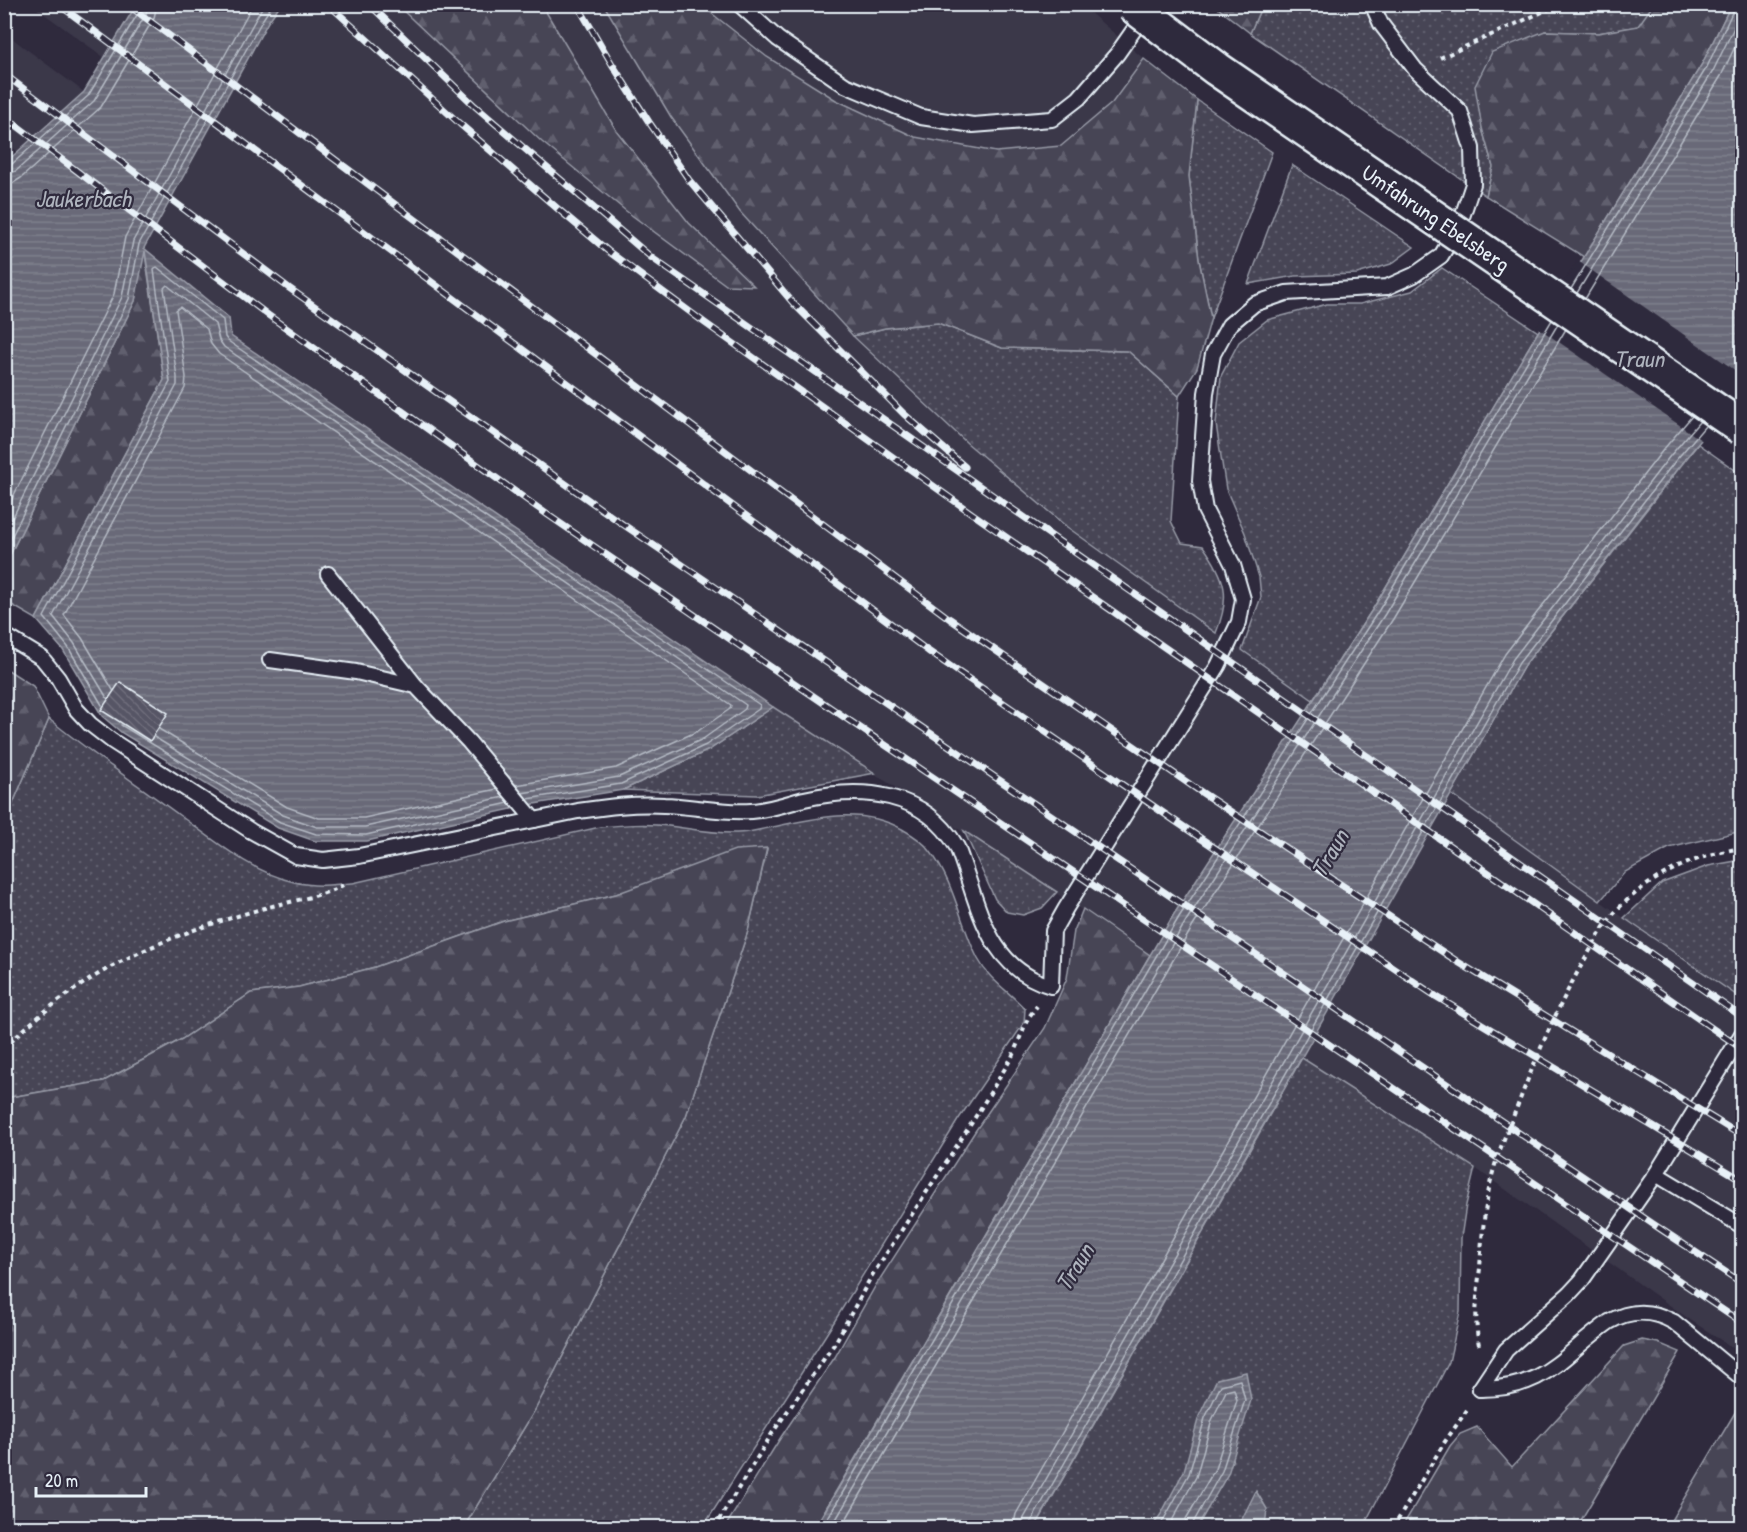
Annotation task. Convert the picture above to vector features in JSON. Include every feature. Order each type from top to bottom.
[{"type":"main road","name":"Umfahrung Ebelsberg","points":[[1131,4],[1218,69],[1743,428]]},
{"type":"lane","points":[[738,4],[778,39],[845,85],[921,117],[973,125],[1052,119],[1079,98],[1117,54],[1151,4]]},
{"type":"lane","points":[[4,635],[42,658],[58,678],[76,709],[90,724],[112,741],[251,831],[296,856],[323,860],[359,856],[578,811],[640,805],[752,811],[845,793],[871,793],[896,798],[927,814],[951,836],[962,859],[983,920],[999,950],[1022,974],[1051,986],[1053,931],[1218,666],[1239,622],[1243,599],[1233,565],[1205,510],[1200,481],[1206,393],[1213,354],[1229,324],[1254,304],[1286,293],[1387,287],[1414,275],[1441,256],[1459,226],[1473,184],[1472,148],[1460,111],[1415,69],[1381,24],[1372,4]]},
{"type":"lane","points":[[328,574],[416,686],[469,742],[534,820]]},
{"type":"lane","points":[[270,660],[356,672],[416,686]]},
{"type":"lane","points":[[1480,1389],[1506,1350],[1582,1280],[1656,1174],[1743,1034]]},
{"type":"lane","points":[[1656,1174],[1743,1226]]},
{"type":"lane","points":[[1480,1389],[1517,1386],[1537,1379],[1609,1322],[1619,1316],[1643,1312],[1662,1316],[1674,1322],[1743,1378]]},
{"type":"path","points":[[1415,69],[1560,4]]},
{"type":"path","points":[[1489,1375],[1484,1365],[1476,1329],[1482,1235],[1488,1196],[1495,1165],[1539,1050],[1569,986],[1604,927],[1617,909],[1636,892],[1653,880],[1698,859],[1743,848]]},
{"type":"path","points":[[4,1049],[45,1012],[106,969],[140,951],[174,937],[228,919],[323,894],[342,886],[351,875],[359,856]]},
{"type":"path","points":[[714,1527],[773,1432],[835,1343],[871,1277],[1012,1057],[1028,1018],[1051,986]]},
{"type":"path","points":[[1393,1527],[1480,1389]]},
{"type":"shaded area","points":[[32,5],[136,5],[105,58]]},
{"type":"shaded area","points":[[280,5],[397,5],[542,142],[753,285],[689,223],[616,130],[542,5],[604,5],[671,117],[740,212],[853,336],[967,443],[1067,527],[1313,700],[1174,914],[1150,955],[773,707],[231,335],[229,318],[144,248],[268,22]]},
{"type":"shaded area","points":[[701,5],[1081,5],[1144,59],[1112,103],[1060,146],[996,152],[915,137],[836,100],[767,57]]},
{"type":"shaded area","points":[[4,30],[84,92],[17,151],[5,142]]},
{"type":"shaded area","points":[[1451,794],[1742,999],[1742,1354],[1475,1168],[1302,1058]]},
{"type":"green space","points":[[397,5],[542,5],[616,130],[689,223],[754,286],[726,285],[626,211],[542,142]]},
{"type":"green space","points":[[604,5],[701,5],[767,57],[836,100],[915,137],[996,152],[1061,146],[1112,103],[1144,59],[1197,100],[1189,176],[1199,260],[1211,318],[1197,368],[1179,396],[1128,351],[1002,348],[938,323],[885,328],[853,336],[740,212],[671,117]]},
{"type":"green space","points":[[1214,5],[1262,5],[1250,33]]},
{"type":"green space","points":[[1262,5],[1653,5],[1639,26],[1598,33],[1545,31],[1482,128],[1493,167],[1486,196],[1250,33]]},
{"type":"green space","points":[[1653,5],[1731,5],[1702,64],[1584,257],[1486,196],[1493,167],[1482,128],[1475,86],[1492,52],[1545,31],[1598,33],[1638,26]]},
{"type":"green space","points":[[1197,100],[1272,152],[1211,318],[1199,260],[1189,176]]},
{"type":"green space","points":[[1292,165],[1414,247],[1391,264],[1357,274],[1295,276],[1248,284]]},
{"type":"green space","points":[[144,248],[164,380],[36,619],[5,601],[5,565],[135,301]]},
{"type":"green space","points":[[1442,268],[1538,332],[1374,607],[1313,700],[1242,650],[1261,597],[1259,577],[1245,533],[1226,489],[1216,424],[1221,376],[1239,342],[1267,320],[1327,304],[1360,304],[1412,291]]},
{"type":"green space","points":[[938,323],[1002,348],[1128,351],[1179,396],[1171,521],[1182,543],[1203,546],[1217,568],[1225,598],[1216,633],[1067,527],[967,443],[853,336],[885,328]]},
{"type":"green space","points":[[1698,444],[1742,475],[1742,831],[1669,848],[1625,872],[1600,901],[1451,794],[1524,666]]},
{"type":"green space","points":[[5,668],[33,686],[49,719],[5,822]]},
{"type":"green space","points":[[773,707],[875,773],[757,795],[623,790],[709,750]]},
{"type":"green space","points":[[49,719],[234,854],[263,871],[301,884],[353,883],[600,827],[626,825],[660,825],[711,832],[742,833],[806,820],[855,816],[886,822],[902,829],[927,847],[946,876],[978,959],[994,980],[1025,1009],[1024,1023],[958,1120],[834,1322],[703,1527],[464,1527],[535,1410],[686,1116],[748,931],[767,849],[616,894],[504,921],[375,967],[299,987],[251,993],[182,1039],[104,1081],[5,1098],[5,822]]},
{"type":"green space","points":[[964,831],[1057,892],[1042,908],[1023,915],[1007,912],[995,899]]},
{"type":"green space","points":[[767,848],[748,931],[686,1116],[535,1410],[464,1527],[5,1527],[5,1098],[104,1081],[182,1039],[251,993],[299,987],[375,967],[504,921],[616,894],[735,850]]},
{"type":"green space","points":[[1742,860],[1742,999],[1624,918],[1662,883],[1708,866]]},
{"type":"green space","points":[[1083,909],[1150,955],[815,1527],[725,1527],[781,1437],[835,1357],[876,1285],[1045,1028],[1067,978],[1074,931]]},
{"type":"green space","points":[[1302,1058],[1475,1168],[1461,1238],[1460,1312],[1449,1362],[1363,1527],[1035,1528]]},
{"type":"green space","points":[[1642,1340],[1658,1343],[1680,1352],[1577,1527],[1402,1527],[1450,1446],[1460,1434],[1477,1427],[1512,1467],[1624,1346]]},
{"type":"green space","points":[[1740,1404],[1742,1405],[1742,1527],[1667,1527]]},
{"type":"water","name":"Jaukerbach","points":[[136,5],[280,5],[268,22],[144,248],[229,318],[231,336],[773,707],[709,750],[623,790],[534,804],[367,841],[315,841],[278,828],[122,733],[102,716],[63,650],[36,619],[164,380],[145,251],[135,301],[5,565],[5,163],[84,92]]},
{"type":"water","name":"Traun","points":[[1731,5],[1742,5],[1742,391],[1681,464],[1524,666],[1035,1527],[815,1528],[1174,914],[1374,607],[1538,332],[1702,64]]},
{"type":"water","points":[[1246,1372],[1251,1400],[1228,1474],[1197,1527],[1152,1527],[1184,1471],[1199,1416],[1217,1379]]},
{"type":"water","points":[[1256,1491],[1267,1509],[1265,1527],[1238,1527]]},
{"type":"pier","points":[[1578,261],[1742,375],[1742,396],[1704,442],[1537,327]]},
{"type":"building","points":[[120,682],[168,713],[150,741],[101,710]]},
{"type":"railway","points":[[58,4],[928,651],[1437,997],[1742,1180]]},
{"type":"railway","points":[[127,4],[950,619],[1201,792],[1458,962],[1742,1136]]},
{"type":"railway","points":[[328,4],[558,209],[608,251],[705,323],[970,512],[1742,1049]]},
{"type":"railway","points":[[369,4],[475,106],[652,258],[1742,1017]]},
{"type":"railway","points":[[577,4],[612,64],[689,180],[794,304],[904,414],[965,467]]},
{"type":"railway","points":[[4,74],[289,288],[621,523],[1742,1283]]},
{"type":"railway","points":[[4,116],[268,315],[548,515],[1742,1323]]}]
